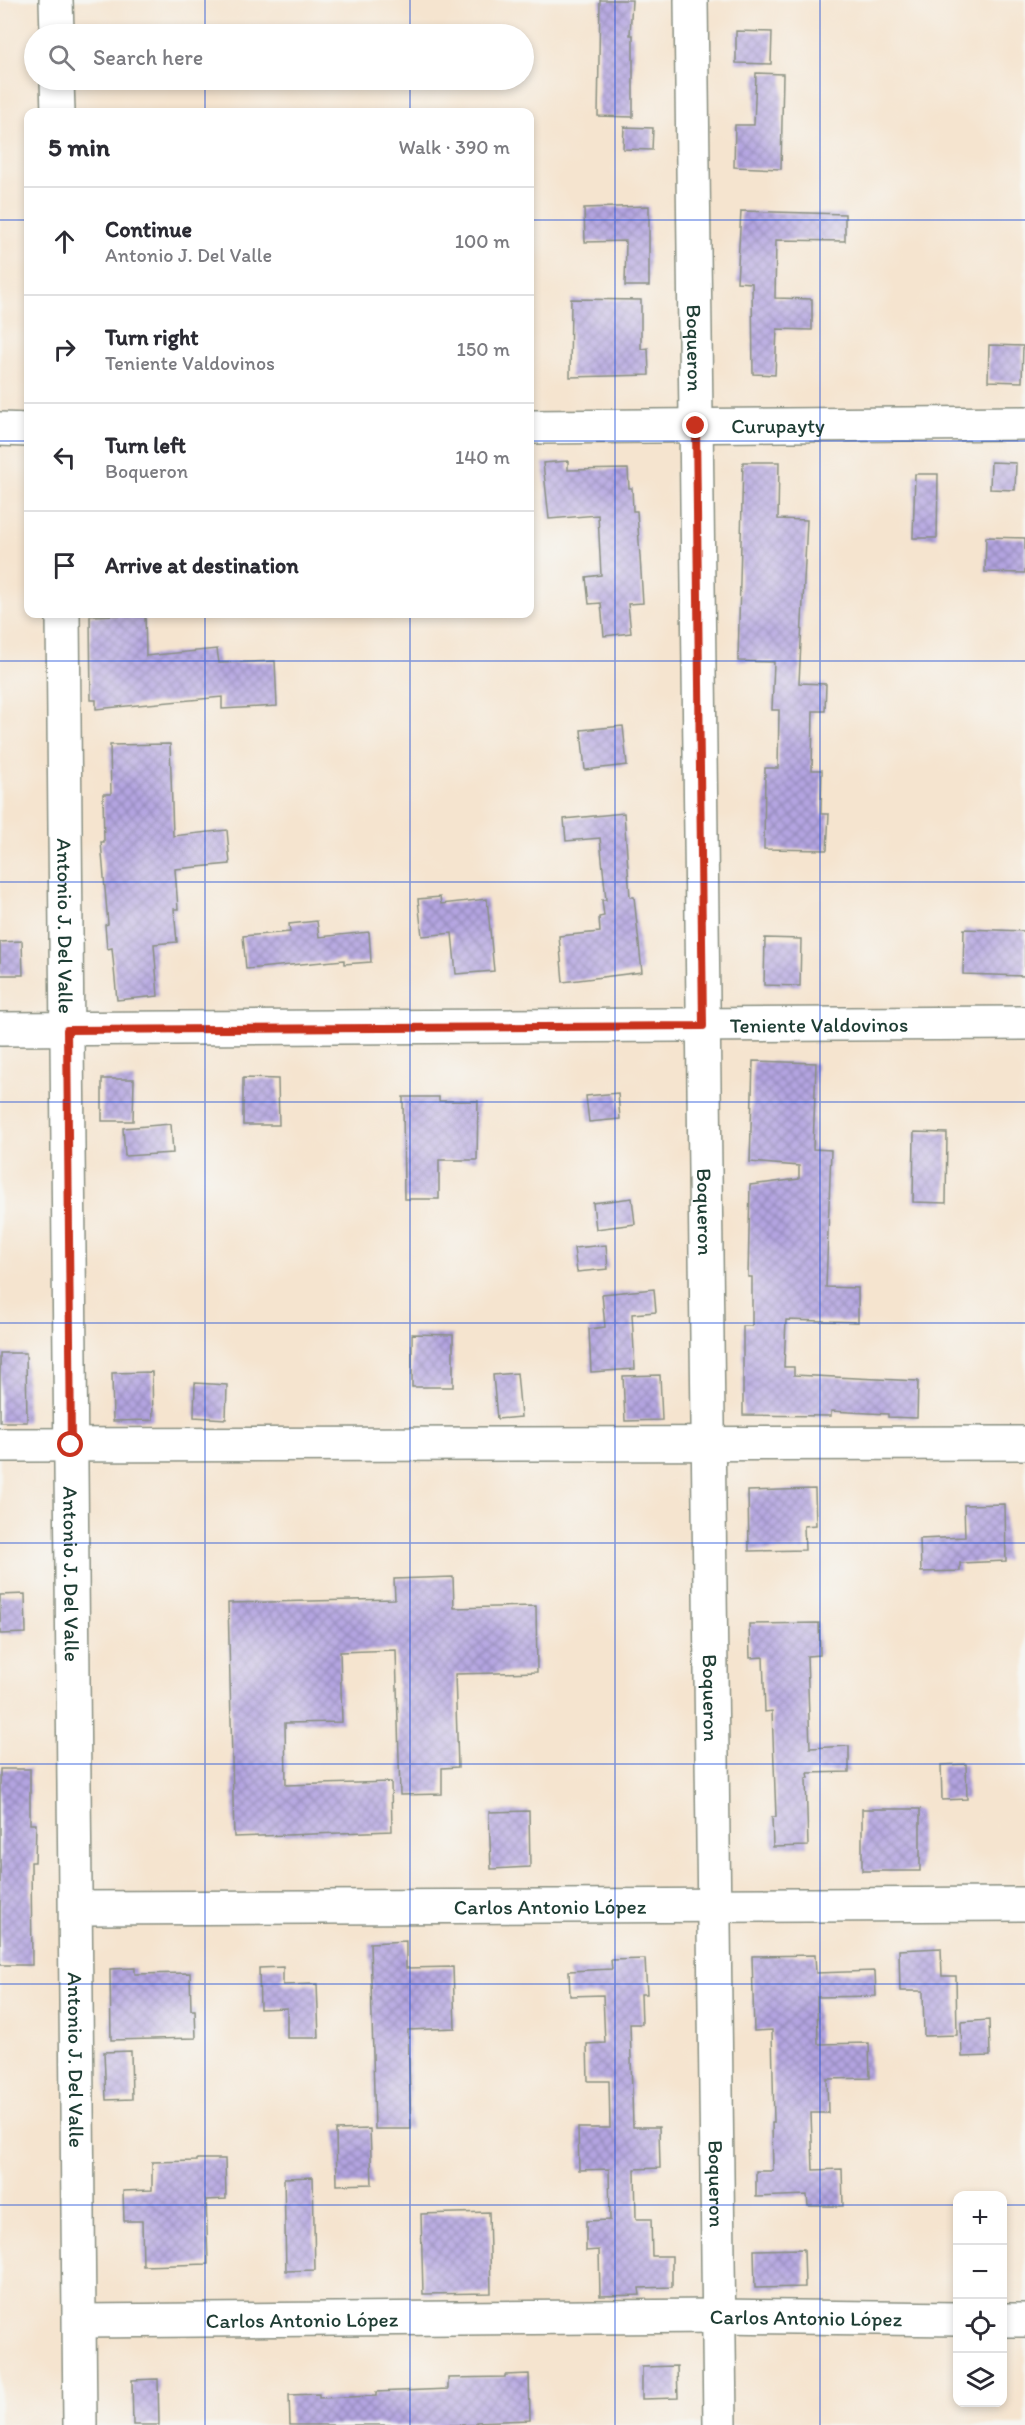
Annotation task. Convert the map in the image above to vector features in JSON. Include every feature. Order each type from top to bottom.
[{"type":"street","points":[[57,0],[57,24]]},
{"type":"street","name":"Boqueron","points":[[691,0],[720,2425]]},
{"type":"street","points":[[57,90],[58,108]]},
{"type":"street","name":"Curupayty","points":[[534,427],[1025,423]]},
{"type":"street","points":[[0,429],[24,430]]},
{"type":"street","name":"Antonio J. Del Valle","points":[[63,618],[80,2425]]},
{"type":"street","name":"Teniente Valdovinos","points":[[0,1029],[1025,1023]]},
{"type":"street","points":[[0,1445],[1025,1443]]},
{"type":"street","name":"Carlos Antonio López","points":[[76,1908],[1025,1904]]},
{"type":"street","name":"Carlos Antonio López","points":[[80,2321],[718,2316],[953,2319]]},
{"type":"street","points":[[1007,2320],[1025,2320]]},
{"type":"building","points":[[600,0],[632,0],[630,35],[633,35],[633,117],[598,116]]},
{"type":"building","points":[[736,31],[772,32],[771,64],[736,63]]},
{"type":"building","points":[[756,73],[783,74],[781,169],[734,167],[735,125],[754,125]]},
{"type":"building","points":[[624,127],[653,128],[652,150],[623,149]]},
{"type":"building","points":[[649,206],[649,286],[625,286],[626,241],[585,242],[584,208]]},
{"type":"building","points":[[741,211],[845,214],[845,241],[776,240],[775,298],[812,299],[812,330],[777,329],[775,375],[753,374],[752,283],[737,282]]},
{"type":"building","points":[[571,299],[641,300],[641,349],[648,348],[649,375],[570,377]]},
{"type":"building","points":[[989,345],[1023,346],[1022,382],[988,381]]},
{"type":"building","points":[[568,461],[568,470],[628,469],[633,511],[637,511],[643,603],[628,604],[631,633],[604,636],[601,603],[589,604],[586,577],[601,575],[598,515],[549,519],[543,463]]},
{"type":"building","points":[[743,462],[779,462],[778,519],[807,520],[799,683],[826,684],[825,711],[813,711],[812,770],[822,770],[821,814],[829,814],[827,850],[764,849],[765,768],[778,768],[779,710],[772,710],[774,662],[738,661]]},
{"type":"building","points":[[991,462],[1016,463],[1015,490],[990,489]]},
{"type":"building","points":[[915,474],[938,474],[937,538],[913,538]]},
{"type":"building","points":[[986,537],[1025,538],[1025,573],[985,572]]},
{"type":"building","points":[[90,618],[145,618],[146,656],[217,649],[219,663],[275,661],[277,706],[222,709],[222,697],[96,709],[96,700],[91,700]]},
{"type":"building","points":[[623,726],[627,765],[585,770],[581,730]]},
{"type":"building","points":[[170,744],[173,836],[227,830],[230,864],[175,869],[178,909],[174,909],[177,942],[154,944],[158,996],[117,1000],[112,948],[107,949],[105,925],[108,924],[101,842],[104,842],[103,794],[111,794],[110,745]]},
{"type":"building","points":[[624,813],[630,897],[634,897],[642,972],[563,982],[559,936],[600,932],[599,917],[604,916],[602,900],[606,900],[600,838],[566,841],[564,819]]},
{"type":"building","points":[[440,897],[441,904],[487,899],[494,971],[456,974],[452,933],[422,936],[418,899]]},
{"type":"building","points":[[317,921],[319,937],[369,932],[371,962],[344,964],[344,960],[246,969],[243,936],[290,932],[289,924]]},
{"type":"building","points":[[964,929],[1025,931],[1025,976],[963,974]]},
{"type":"building","points":[[765,938],[801,939],[800,986],[764,985]]},
{"type":"building","points":[[22,941],[23,975],[0,975],[0,942]]},
{"type":"building","points":[[753,1061],[816,1063],[813,1149],[831,1150],[826,1287],[858,1288],[858,1322],[786,1320],[784,1367],[794,1367],[794,1375],[918,1381],[917,1418],[831,1411],[831,1416],[743,1415],[743,1326],[752,1326],[752,1277],[748,1277],[750,1185],[799,1179],[799,1166],[750,1162]]},
{"type":"building","points":[[243,1078],[278,1079],[279,1125],[243,1125]]},
{"type":"building","points":[[102,1079],[134,1079],[133,1121],[102,1121]]},
{"type":"building","points":[[618,1093],[620,1119],[589,1122],[586,1096]]},
{"type":"building","points":[[403,1097],[439,1097],[439,1101],[478,1101],[477,1160],[439,1160],[439,1199],[404,1199]]},
{"type":"building","points":[[171,1124],[173,1153],[125,1156],[123,1128]]},
{"type":"building","points":[[914,1132],[947,1133],[946,1203],[913,1202]]},
{"type":"building","points":[[632,1198],[635,1224],[596,1229],[593,1203]]},
{"type":"building","points":[[606,1245],[608,1269],[577,1272],[574,1248]]},
{"type":"building","points":[[654,1289],[656,1312],[632,1314],[635,1369],[591,1372],[589,1329],[605,1327],[602,1294]]},
{"type":"building","points":[[412,1334],[453,1335],[453,1387],[412,1387]]},
{"type":"building","points":[[0,1353],[26,1353],[27,1422],[0,1422]]},
{"type":"building","points":[[152,1372],[153,1420],[113,1421],[112,1373]]},
{"type":"building","points":[[517,1373],[521,1417],[497,1419],[493,1375]]},
{"type":"building","points":[[660,1375],[662,1420],[625,1421],[623,1376]]},
{"type":"building","points":[[195,1383],[227,1385],[226,1419],[194,1417]]},
{"type":"building","points":[[815,1489],[816,1525],[804,1526],[805,1550],[749,1551],[748,1491]]},
{"type":"building","points":[[1005,1504],[1006,1561],[960,1563],[960,1571],[921,1572],[920,1539],[965,1537],[964,1505]]},
{"type":"building","points":[[453,1577],[454,1608],[536,1606],[537,1672],[455,1674],[458,1767],[442,1768],[442,1794],[400,1795],[396,1650],[340,1652],[342,1722],[285,1723],[286,1785],[391,1782],[392,1831],[234,1837],[228,1603],[395,1599],[394,1579]]},
{"type":"building","points":[[25,1594],[26,1633],[0,1634],[0,1595]]},
{"type":"building","points":[[819,1623],[820,1655],[807,1656],[810,1748],[849,1746],[849,1772],[808,1773],[809,1778],[806,1778],[808,1846],[773,1847],[772,1817],[776,1817],[772,1711],[765,1712],[763,1657],[750,1658],[749,1624]]},
{"type":"building","points":[[966,1764],[967,1799],[942,1800],[941,1765]]},
{"type":"building","points":[[0,1769],[30,1769],[30,1824],[36,1824],[35,1862],[31,1862],[32,1965],[0,1965]]},
{"type":"building","points":[[862,1809],[920,1809],[920,1871],[862,1871]]},
{"type":"building","points":[[529,1811],[530,1867],[491,1869],[489,1812]]},
{"type":"building","points":[[406,1941],[406,1968],[453,1967],[455,2028],[408,2030],[411,2129],[375,2129],[370,1943]]},
{"type":"building","points":[[941,1948],[942,1976],[956,1976],[957,2035],[924,2036],[923,1991],[900,1991],[899,1950]]},
{"type":"building","points":[[815,1955],[816,1973],[875,1971],[876,1996],[817,1997],[818,2044],[869,2043],[870,2078],[827,2079],[828,2113],[811,2113],[813,2170],[842,2169],[843,2206],[808,2206],[807,2195],[756,2197],[756,2171],[773,2171],[772,2123],[774,2123],[772,2030],[754,2031],[752,1956]]},
{"type":"building","points":[[645,1959],[647,1994],[641,1994],[642,2024],[630,2024],[633,2127],[659,2127],[660,2168],[635,2169],[636,2219],[651,2219],[652,2256],[672,2256],[672,2287],[639,2288],[640,2295],[600,2296],[599,2250],[586,2251],[586,2221],[610,2220],[609,2169],[579,2170],[578,2128],[610,2128],[609,2081],[588,2081],[587,2044],[605,2043],[603,1995],[570,1996],[569,1971],[612,1969],[611,1960]]},
{"type":"building","points":[[283,1967],[283,1985],[317,1984],[319,2038],[287,2038],[287,2008],[260,2009],[259,1968]]},
{"type":"building","points":[[135,1968],[135,1974],[190,1973],[191,2010],[195,2010],[196,2038],[111,2040],[110,1969]]},
{"type":"building","points":[[989,2020],[990,2056],[962,2057],[961,2022]]},
{"type":"building","points":[[131,2051],[132,2099],[106,2100],[104,2052]]},
{"type":"building","points":[[370,2129],[372,2184],[337,2185],[336,2130]]},
{"type":"building","points":[[197,2159],[225,2159],[226,2199],[206,2200],[208,2264],[143,2266],[142,2221],[124,2221],[123,2191],[152,2190],[152,2162],[197,2161]]},
{"type":"building","points":[[313,2177],[315,2270],[286,2271],[284,2178]]},
{"type":"building","points":[[489,2212],[491,2293],[423,2294],[421,2214]]},
{"type":"building","points":[[804,2249],[805,2287],[755,2288],[754,2250]]},
{"type":"building","points":[[677,2366],[678,2398],[642,2399],[642,2367]]},
{"type":"building","points":[[529,2374],[530,2420],[476,2422],[476,2425],[290,2425],[289,2395],[319,2394],[319,2398],[376,2396],[376,2392],[448,2389],[448,2378],[505,2377],[505,2375]]},
{"type":"building","points":[[158,2379],[159,2425],[133,2425],[132,2380]]},
{"type":"route","points":[[71,1445],[67,1030],[703,1026],[696,426]]}]
